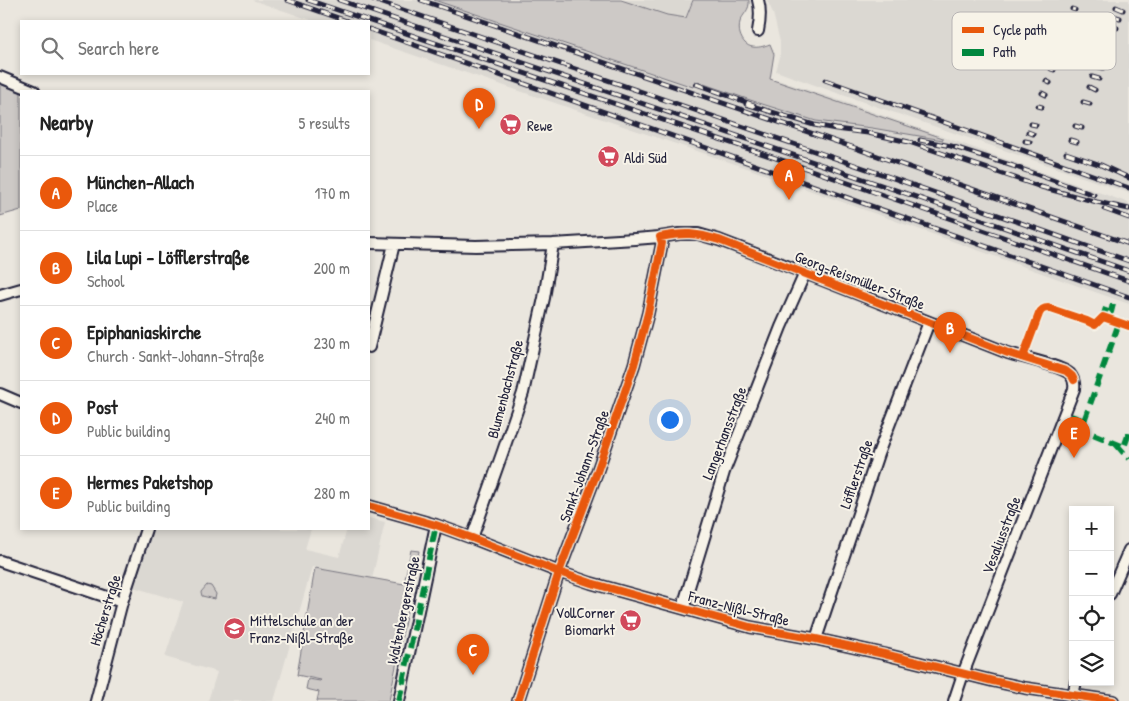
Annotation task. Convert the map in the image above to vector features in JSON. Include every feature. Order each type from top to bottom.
[{"type":"street","points":[[758,0],[760,20],[758,31]]},
{"type":"street","points":[[0,77],[32,90]]},
{"type":"street","name":"Georg-Reismüller-Straße","points":[[370,244],[476,246],[554,244],[698,234],[733,245],[1008,353],[1066,371],[1074,380]]},
{"type":"street","name":"Sankt-Johann-Straße","points":[[518,701],[559,572],[598,472],[634,365],[648,313],[661,252],[662,243],[660,237]]},
{"type":"street","points":[[370,343],[394,244]]},
{"type":"street","name":"Blumenbachstraße","points":[[472,538],[504,452],[522,393],[544,298],[554,244]]},
{"type":"street","name":"Langerhansstraße","points":[[685,609],[685,600],[724,472],[781,327],[805,273]]},
{"type":"street","points":[[0,295],[20,289]]},
{"type":"street","name":"Löfflerstraße","points":[[816,639],[878,454],[929,322]]},
{"type":"street","name":"Vesaliusstraße","points":[[954,701],[1072,394],[1074,380]]},
{"type":"street","points":[[0,394],[20,403]]},
{"type":"street","name":"Franz-Nißl-Straße","points":[[370,506],[436,525],[591,583],[750,627],[816,639],[1025,688],[1113,701]]},
{"type":"street","name":"Waltenbergerstraße","points":[[399,701],[436,525]]},
{"type":"street","name":"Höcherstraße","points":[[96,701],[122,602],[146,530]]},
{"type":"street","points":[[1114,585],[1129,550]]},
{"type":"street","points":[[0,562],[122,602]]},
{"type":"street","points":[[1073,695],[1075,686]]},
{"type":"shaded area","points":[[252,0],[466,0],[775,83],[778,80],[848,103],[1129,203],[1129,304],[747,168],[370,40],[370,20],[311,20]]},
{"type":"shaded area","points":[[434,0],[621,0],[667,15],[686,18],[693,0],[749,0],[747,9],[740,22],[740,34],[748,46],[761,47],[770,44],[774,54],[770,79],[943,138],[943,140],[816,121],[695,81],[693,87]]},
{"type":"shaded area","points":[[613,0],[692,0],[684,23]]},
{"type":"shaded area","points":[[767,0],[1129,0],[1129,193],[776,71],[780,57],[780,42],[773,13]]},
{"type":"shaded area","points":[[0,81],[22,90],[20,90],[20,210],[0,216]]},
{"type":"shaded area","name":"Mittelschule an der Franz-Nißl-Straße","points":[[370,518],[385,522],[372,579],[312,567],[274,701],[208,701],[217,672],[165,657],[183,602],[133,587],[152,530],[311,530],[305,549],[339,557],[347,530],[370,530]]},
{"type":"shaded area","points":[[411,550],[419,551],[389,701],[317,701],[319,692],[306,689],[308,679],[321,680],[297,675],[315,568],[404,584]]},
{"type":"shaded area","points":[[207,585],[211,586],[216,594],[215,599],[202,596],[201,592]]},
{"type":"railway","points":[[287,0],[344,20]]},
{"type":"railway","points":[[308,0],[367,20]]},
{"type":"railway","points":[[339,0],[1129,271]]},
{"type":"railway","points":[[374,0],[1129,261]]},
{"type":"railway","points":[[421,0],[1129,244]]},
{"type":"railway","points":[[1116,7],[1123,10]]},
{"type":"railway","points":[[1116,17],[1120,18]]},
{"type":"railway","points":[[370,21],[814,171],[1129,281]]},
{"type":"railway","points":[[370,29],[1129,297]]},
{"type":"railway","points":[[1092,77],[1099,79]]},
{"type":"railway","points":[[825,80],[1129,188]]},
{"type":"railway","points":[[1046,81],[1050,83]]},
{"type":"railway","points":[[696,84],[754,105]]},
{"type":"railway","points":[[1089,87],[1095,90]]},
{"type":"railway","points":[[1042,93],[1046,95]]},
{"type":"railway","points":[[1083,102],[1090,104]]},
{"type":"railway","points":[[746,104],[814,125],[868,133],[909,142],[1041,187],[1129,209]]},
{"type":"railway","points":[[1038,106],[1042,107]]},
{"type":"railway","points":[[1031,124],[1036,125]]},
{"type":"railway","points":[[1075,126],[1082,128]]},
{"type":"railway","points":[[1028,132],[1033,134]]},
{"type":"railway","points":[[920,140],[951,146],[1094,195]]},
{"type":"railway","points":[[1070,140],[1077,142]]},
{"type":"railway","points":[[1025,141],[1030,142]]},
{"type":"railway","points":[[1066,153],[1101,165],[1129,178]]},
{"type":"railway","points":[[1104,209],[1129,218]]},
{"type":"marked path","points":[[1106,308],[1103,317],[1111,312],[1113,304]]},
{"type":"marked path","points":[[1084,421],[1119,323]]},
{"type":"marked path","points":[[1071,416],[1084,421],[1081,429],[1124,447],[1129,433]]},
{"type":"marked path","points":[[1116,444],[1129,459]]},
{"type":"marked path","points":[[399,701],[436,525]]},
{"type":"cycle path","points":[[518,701],[559,572],[597,472],[634,365],[648,313],[662,243],[660,237],[690,234],[719,240],[1008,353],[1066,371],[1074,380]]},
{"type":"cycle path","points":[[1023,357],[1039,314],[1045,308],[1095,325],[1103,317],[1129,326]]},
{"type":"cycle path","points":[[370,506],[436,525],[591,583],[750,627],[884,654],[1025,688],[1113,701]]},
{"type":"place","name":"Rewe","points":[[511,125]]},
{"type":"place","name":"Post","points":[[479,129]]},
{"type":"place","name":"Aldi Süd","points":[[608,157]]},
{"type":"place","name":"München-Allach","points":[[789,200]]},
{"type":"place","name":"Lila Lupi - Löfflerstraße","points":[[950,353]]},
{"type":"place","name":"Hermes Paketshop","points":[[1074,458]]},
{"type":"place","name":"VollCorner Biomarkt","points":[[631,621]]},
{"type":"place","name":"Mittelschule an der Franz-Nißl-Straße","points":[[234,629]]},
{"type":"place","name":"Epiphaniaskirche","points":[[473,675]]}]
